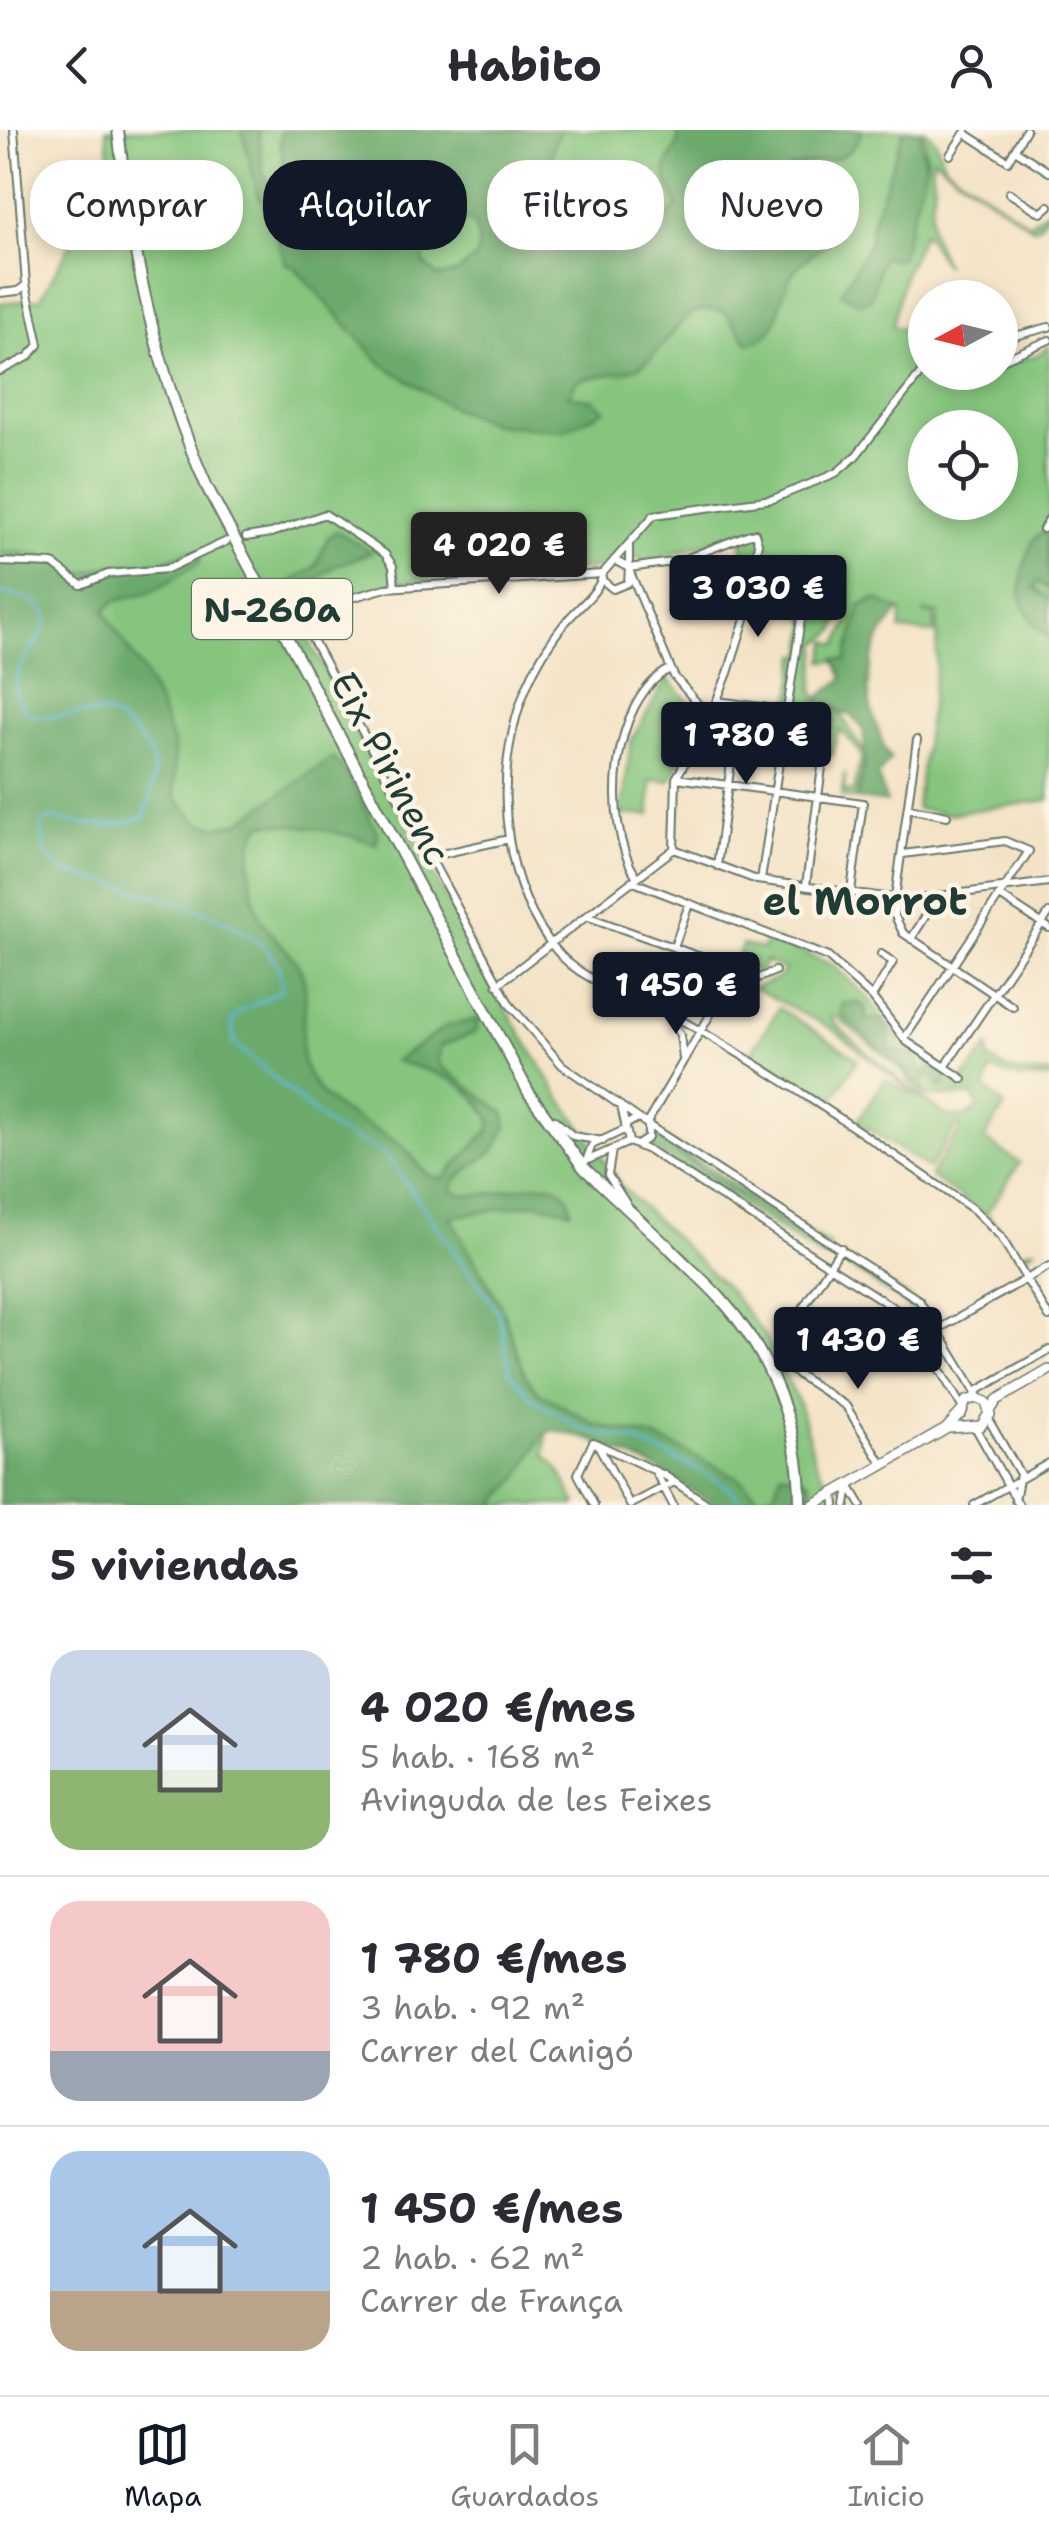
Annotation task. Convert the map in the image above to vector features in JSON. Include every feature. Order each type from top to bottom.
[{"type":"main road","name":"Eix Pirinenc","points":[[120,130],[142,290],[168,391],[207,487],[535,1103],[584,1168],[669,1248]]},
{"type":"main road","name":"Eix Pirinenc","points":[[498,1033],[586,1161],[722,1299],[770,1372],[790,1426],[800,1502]]},
{"type":"main road","points":[[946,1429],[973,1427],[989,1417],[997,1400],[1049,1370]]},
{"type":"main road","points":[[979,1397],[989,1417]]},
{"type":"main road","points":[[814,1505],[835,1499],[849,1485],[946,1429],[969,1400],[997,1400]]},
{"type":"main road","points":[[961,1410],[973,1427]]},
{"type":"street","points":[[0,371],[28,357],[39,345],[26,284],[14,130]]},
{"type":"street","points":[[950,155],[966,132],[1006,161],[1026,130]]},
{"type":"street","points":[[1015,150],[1049,172]]},
{"type":"street","points":[[1009,193],[1041,213],[1049,206]]},
{"type":"street","points":[[0,293],[18,291],[26,284]]},
{"type":"street","points":[[1018,335],[1049,327]]},
{"type":"street","points":[[1018,353],[1049,340]]},
{"type":"street","points":[[908,390],[855,457],[836,472],[773,500],[654,516],[643,523],[550,644],[520,704],[505,778],[509,838],[524,892],[551,942],[572,965],[701,1032],[974,1210],[1001,1237],[1049,1317]]},
{"type":"street","points":[[246,536],[271,533],[325,514],[384,554],[393,566],[395,587]]},
{"type":"street","points":[[1043,529],[1049,519]]},
{"type":"street","points":[[614,560],[630,570],[680,560],[755,533],[756,567],[738,643],[710,718],[676,778],[674,849]]},
{"type":"street","points":[[0,562],[50,563],[81,584],[108,574],[168,569],[227,540]]},
{"type":"street","points":[[629,545],[630,570],[670,669],[710,718]]},
{"type":"street","points":[[622,588],[630,570]]},
{"type":"street","points":[[295,614],[395,587],[602,576]]},
{"type":"street","points":[[602,576],[610,588]]},
{"type":"street","points":[[259,584],[273,602],[295,614],[317,648],[497,985],[546,1050],[643,1121],[919,1300],[979,1397],[1049,1350]]},
{"type":"street","points":[[589,596],[622,588],[632,589],[642,599]]},
{"type":"street","points":[[317,648],[311,619],[328,606]]},
{"type":"street","points":[[762,880],[801,619]]},
{"type":"street","points":[[670,669],[641,700],[625,735],[616,773],[617,831],[634,878],[689,904],[824,955],[872,997],[904,1039],[963,1079]]},
{"type":"street","points":[[717,701],[829,716],[806,885]]},
{"type":"street","points":[[718,866],[739,704]]},
{"type":"street","points":[[917,740],[895,898],[897,922],[911,939],[1013,1008]]},
{"type":"street","points":[[676,778],[863,802],[850,891]]},
{"type":"street","points":[[908,808],[946,816]]},
{"type":"street","points":[[428,857],[509,838]]},
{"type":"street","points":[[903,854],[1005,841],[1028,851],[904,1039]]},
{"type":"street","points":[[497,985],[674,849]]},
{"type":"street","points":[[674,849],[762,880],[895,898],[937,897],[1049,882]]},
{"type":"street","points":[[1000,896],[1046,926]]},
{"type":"street","points":[[911,939],[937,897]]},
{"type":"street","points":[[674,947],[689,904]]},
{"type":"street","points":[[945,1067],[1046,926],[1049,913]]},
{"type":"street","points":[[586,916],[762,978],[775,971]]},
{"type":"street","points":[[872,997],[893,962],[881,954]]},
{"type":"street","points":[[684,1001],[699,956]]},
{"type":"street","points":[[586,1161],[588,1150],[643,1121],[710,1013],[632,982],[624,983],[621,992]]},
{"type":"street","points":[[663,1010],[678,1030],[683,1060]]},
{"type":"street","points":[[535,1103],[634,1219]]},
{"type":"street","points":[[621,1105],[624,1128],[632,1143],[894,1308],[921,1339],[961,1410]]},
{"type":"street","points":[[555,1120],[573,1136],[603,1141]]},
{"type":"street","points":[[586,1161],[596,1161],[612,1150],[648,1138],[643,1121]]},
{"type":"street","points":[[612,1150],[609,1180],[626,1204]]},
{"type":"street","points":[[841,1248],[778,1352],[785,1366],[846,1406],[883,1465]]},
{"type":"street","points":[[921,1339],[1017,1283],[1029,1281],[1049,1266]]},
{"type":"street","points":[[989,1417],[1019,1478],[1017,1502]]},
{"type":"street","points":[[973,1427],[1017,1502]]},
{"type":"street","points":[[596,1443],[655,1471],[710,1505]]},
{"type":"street","points":[[594,1505],[578,1474],[596,1443]]},
{"type":"street","points":[[596,1443],[630,1505],[675,1482]]},
{"type":"street","points":[[974,1505],[1049,1463]]},
{"type":"street","points":[[655,1471],[672,1505]]},
{"type":"street","points":[[835,1499],[846,1504],[849,1485]]},
{"type":"street","points":[[849,1485],[861,1505]]},
{"type":"green space","points":[[106,130],[916,130],[928,166],[926,130],[937,143],[944,165],[1029,224],[1049,209],[1039,226],[1033,228],[944,167],[934,157],[931,229],[946,267],[924,232],[905,273],[892,326],[908,330],[908,390],[1018,390],[1018,360],[1037,355],[1049,346],[1049,800],[948,814],[916,809],[936,667],[938,613],[923,613],[935,615],[934,633],[900,630],[902,611],[873,599],[861,605],[846,661],[823,661],[828,641],[838,645],[850,618],[841,614],[835,631],[818,644],[813,692],[822,704],[813,702],[812,709],[790,707],[797,655],[803,655],[808,623],[776,573],[758,560],[749,563],[738,533],[646,562],[622,551],[594,569],[397,582],[295,614],[497,994],[556,1091],[623,1188],[729,1290],[764,1335],[799,1403],[815,1461],[841,1505],[745,1505],[548,1413],[545,1455],[558,1468],[577,1505],[0,1505],[0,303],[40,299],[67,250],[243,250],[243,160],[110,160]]},
{"type":"green space","points":[[242,130],[259,130],[263,202],[258,195]]},
{"type":"green space","points":[[283,130],[561,130],[552,160],[487,160],[487,250],[664,250],[664,221],[677,207],[665,173],[678,130],[862,130],[850,151],[826,160],[684,160],[684,250],[817,250],[792,274],[769,333],[748,343],[726,313],[696,312],[638,367],[576,382],[569,396],[593,400],[605,410],[564,430],[496,425],[452,408],[382,364],[294,267],[286,264],[282,250],[424,250],[423,262],[438,277],[455,273],[476,257],[479,242],[474,225],[467,220],[467,160],[283,160]]},
{"type":"green space","points":[[904,130],[920,130],[925,170],[900,259],[882,257],[871,299],[861,303],[841,293],[870,242],[871,226]]},
{"type":"green space","points":[[337,531],[372,552],[337,565],[310,583],[274,592],[315,567],[328,537]]},
{"type":"green space","points":[[1046,531],[1049,589],[1038,582],[1034,588],[1049,599],[1049,638],[1025,609],[1021,590],[1031,546]]},
{"type":"green space","points":[[0,551],[43,555],[81,574],[106,567],[160,563],[190,551],[200,553],[200,562],[153,591],[115,601],[104,611],[145,675],[161,710],[174,745],[175,796],[197,822],[217,827],[238,823],[333,758],[349,777],[378,834],[376,844],[320,829],[263,824],[253,842],[250,870],[257,910],[302,973],[303,1060],[315,1086],[337,1107],[402,1146],[424,1171],[442,1179],[489,1130],[491,1121],[463,1087],[438,1074],[395,1061],[447,1026],[479,1019],[476,1032],[441,1046],[438,1059],[442,1067],[504,1113],[507,1126],[494,1151],[457,1178],[452,1190],[482,1195],[520,1187],[555,1186],[566,1194],[571,1211],[537,1203],[450,1217],[501,1306],[525,1375],[537,1391],[596,1425],[651,1436],[676,1447],[737,1477],[760,1498],[774,1493],[781,1473],[797,1474],[810,1482],[814,1505],[715,1505],[656,1468],[592,1440],[554,1430],[544,1434],[519,1477],[494,1505],[0,1505]]},
{"type":"green space","points":[[877,599],[900,611],[881,638],[870,667],[872,714],[891,758],[878,775],[886,802],[857,799],[866,759],[863,729],[851,715],[839,713],[835,706],[822,704],[818,698],[843,679],[835,659],[846,660],[861,605]]},
{"type":"green space","points":[[667,678],[702,716],[702,724],[697,723],[680,750],[683,755],[670,781],[651,780],[650,815],[621,815],[631,741]]},
{"type":"green space","points":[[835,705],[865,754],[857,799],[841,797],[845,773],[844,792],[855,791],[861,759],[857,748],[839,730],[833,755],[829,754]]},
{"type":"green space","points":[[768,938],[833,965],[868,998],[902,1042],[961,1082],[988,1047],[989,1059],[1010,1070],[1049,1073],[1049,1078],[1021,1079],[991,1070],[985,1088],[1005,1106],[984,1139],[1020,1163],[987,1213],[1019,1253],[1036,1248],[1022,1258],[988,1217],[930,1176],[962,1127],[957,1125],[929,1169],[857,1122],[885,1079],[926,1103],[834,1030],[754,988],[778,978],[785,970],[765,961],[760,973],[735,964],[742,945],[763,949]],"holes":[[[830,1017],[837,1017],[897,1066],[922,1096],[974,1096],[978,1108],[957,1117],[940,1111],[886,1068]]]},
{"type":"green space","points":[[859,1002],[866,1009],[865,1020],[882,1019],[889,1033],[888,1049],[916,1055],[921,1072],[928,1072],[931,1066],[945,1077],[945,1087],[937,1087],[934,1076],[929,1076],[922,1083],[924,1093],[901,1066],[842,1016],[842,1004]]},
{"type":"green space","points":[[779,1008],[858,1059],[830,1104],[751,1053]]},
{"type":"green space","points":[[653,1131],[661,1137],[663,1145],[831,1258],[823,1258],[648,1145]]},
{"type":"green space","points":[[663,1138],[829,1245],[832,1255],[669,1146]]},
{"type":"green space","points":[[842,1257],[910,1298],[930,1323],[930,1329],[904,1303],[839,1260]]},
{"type":"waterway","points":[[0,592],[29,600],[43,610],[46,621],[17,677],[17,696],[28,714],[106,714],[132,731],[153,764],[153,784],[143,817],[104,825],[48,819],[41,827],[45,853],[59,869],[194,908],[229,923],[258,942],[277,964],[281,991],[239,1012],[232,1021],[234,1043],[332,1128],[386,1155],[499,1313],[510,1372],[532,1398],[582,1429],[635,1441],[690,1465],[729,1488],[744,1505]]},
{"type":"district","name":"el Morrot","points":[[865,901]]}]
